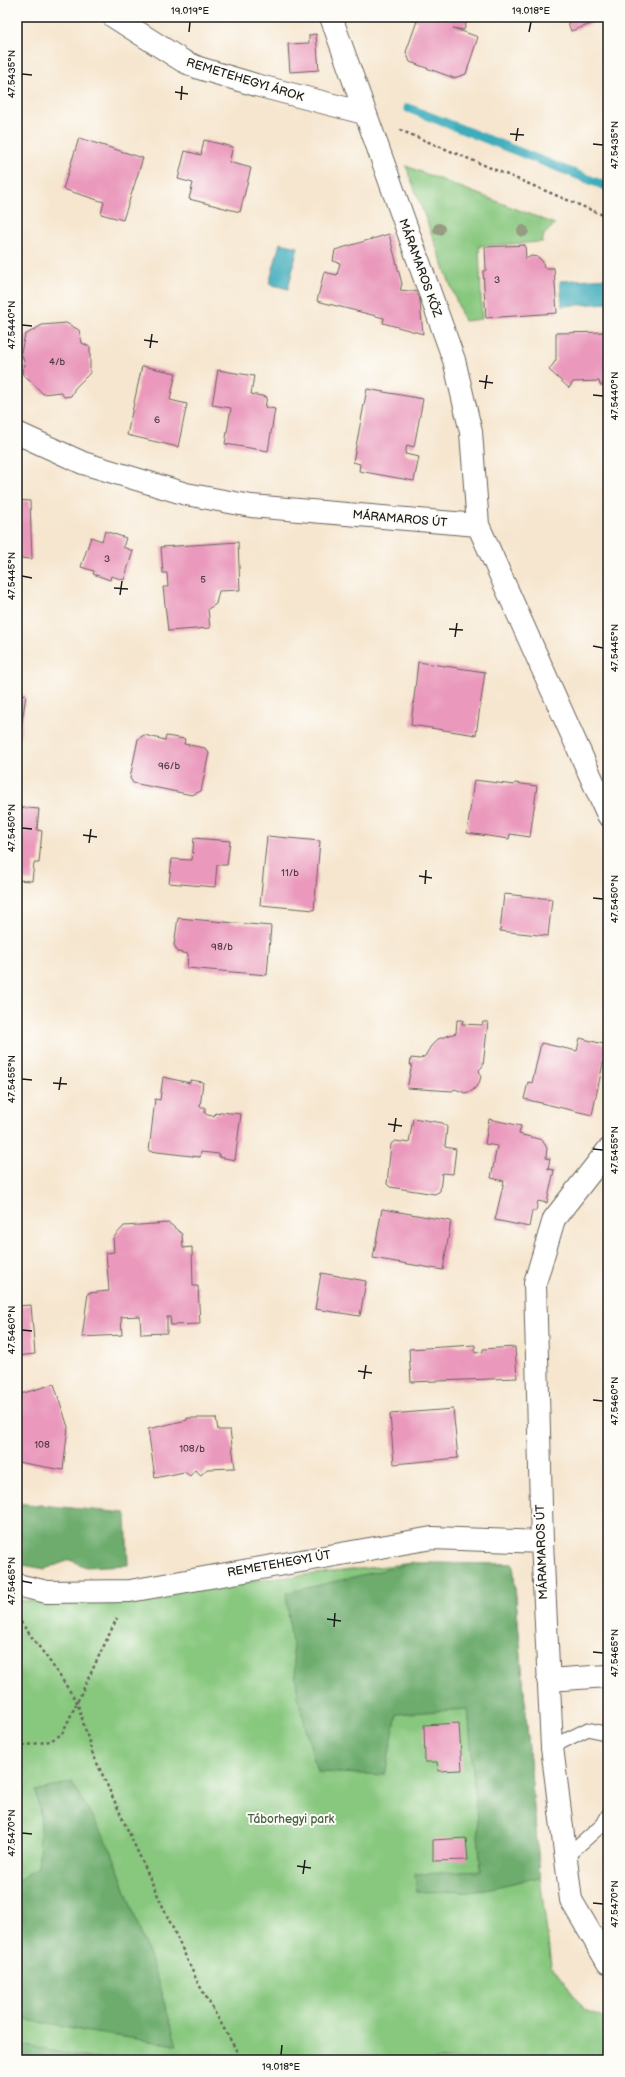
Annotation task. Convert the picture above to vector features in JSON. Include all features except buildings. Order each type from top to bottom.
[{"type":"street","name":"REMETEHEGYI ÁROK","points":[[114,17],[183,61],[199,68],[364,113]]},
{"type":"street","name":"MÁRAMAROS KÖZ","points":[[331,17],[364,113],[454,360],[471,432],[478,525]]},
{"type":"street","name":"MÁRAMAROS ÚT","points":[[17,433],[83,463],[186,494],[251,506],[478,525]]},
{"type":"street","points":[[478,525],[608,815]]},
{"type":"street","name":"MÁRAMAROS ÚT","points":[[608,1150],[554,1219],[535,1282],[542,1542],[552,1747],[570,1900],[608,1963]]},
{"type":"street","name":"REMETEHEGYI ÚT","points":[[17,1585],[47,1592],[130,1591],[432,1538],[542,1542]]},
{"type":"street","points":[[548,1680],[608,1676]]},
{"type":"lane","points":[[552,1747],[588,1729],[608,1734]]},
{"type":"lane","points":[[565,1858],[603,1824],[608,1815]]},
{"type":"path","points":[[398,129],[608,217]]},
{"type":"path","points":[[17,1747],[50,1741],[62,1734],[130,1591]]},
{"type":"path","points":[[17,1617],[51,1663],[76,1702],[92,1752],[197,1981],[239,2055],[244,2060]]},
{"type":"green space","points":[[406,166],[555,224],[544,235],[542,242],[479,246],[482,319],[464,321]]},
{"type":"green space","points":[[17,1503],[126,1513],[128,1565],[86,1567],[70,1560],[45,1569],[17,1564]]},
{"type":"green space","name":"Táborhegyi park","points":[[413,1563],[513,1564],[540,1877],[551,1965],[585,2010],[608,2019],[608,2060],[17,2060],[17,1600],[55,1603]]},
{"type":"green space","points":[[413,1563],[513,1564],[540,1877],[477,1891],[417,1892],[415,1874],[481,1871],[468,1709],[397,1714],[385,1775],[317,1772],[298,1697],[286,1593]]},
{"type":"green space","points":[[72,1782],[112,1852],[157,1979],[177,2045],[89,2032],[17,2018],[17,1881],[38,1867],[41,1822],[36,1791]]},
{"type":"green space","points":[[17,2044],[94,2059],[214,2055],[219,2060],[17,2060]]},
{"type":"water","points":[[280,243],[298,247],[288,289],[269,284]]},
{"type":"water","points":[[608,278],[608,303],[562,306],[560,281]]},
{"type":"waterway","points":[[408,108],[608,187]]}]
